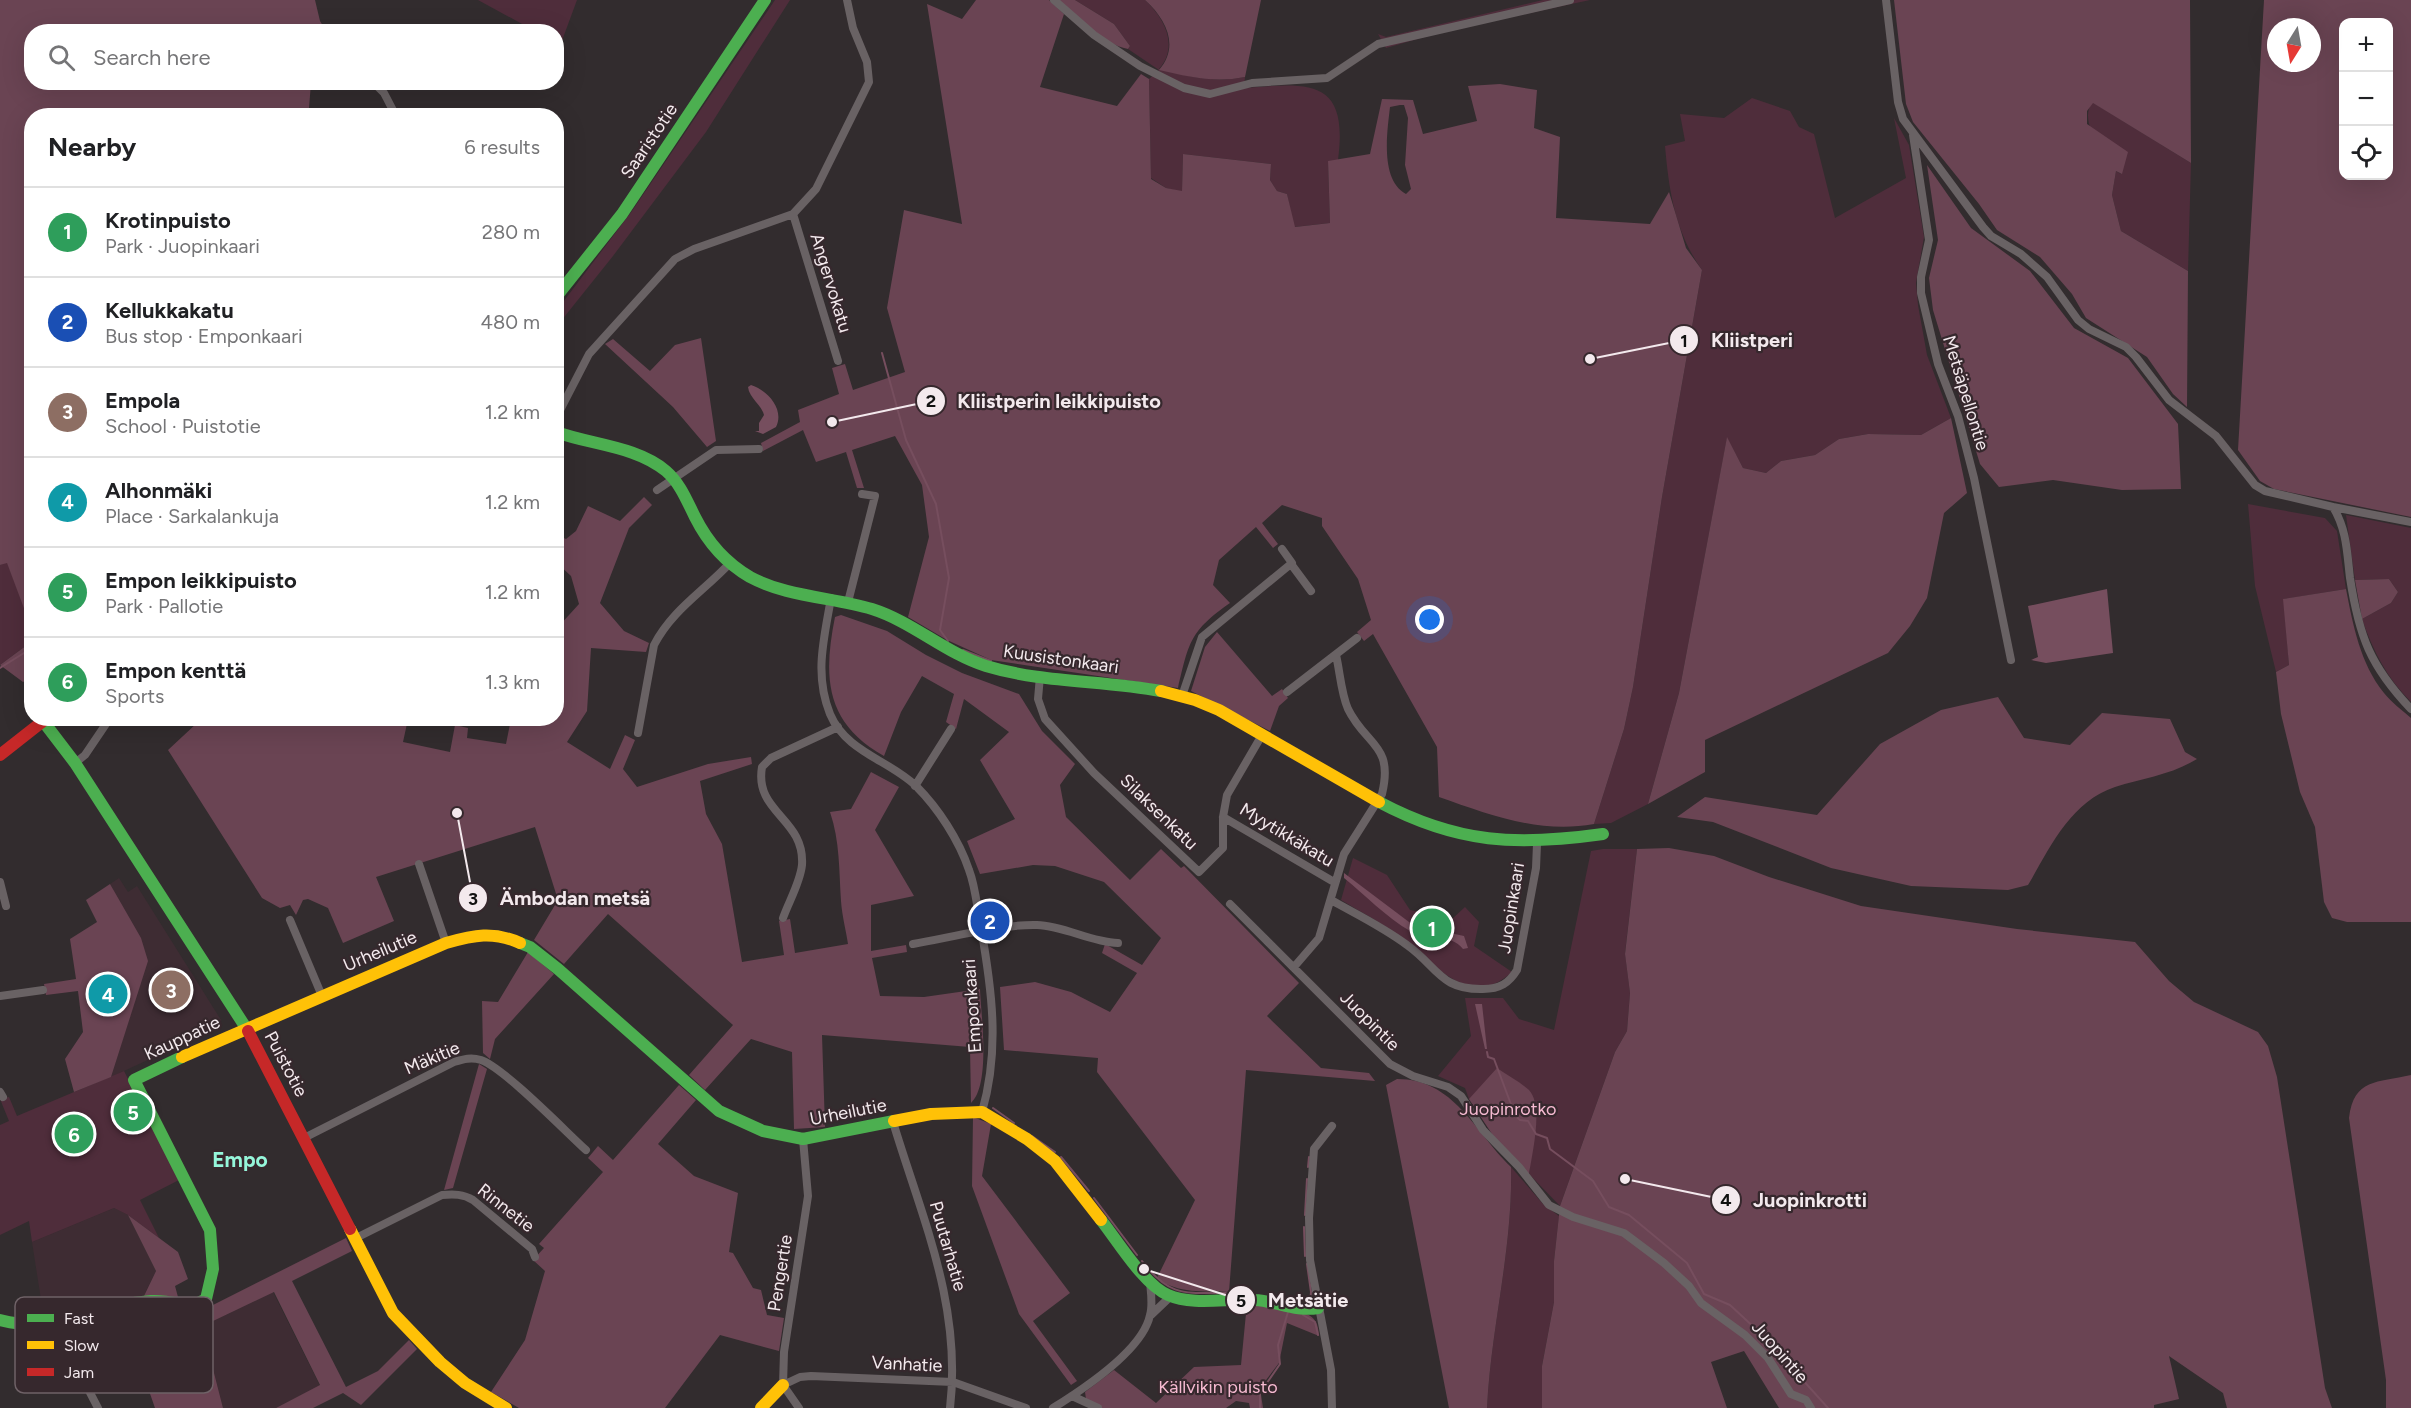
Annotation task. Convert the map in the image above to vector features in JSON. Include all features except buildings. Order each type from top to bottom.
[{"type":"street","name":"Saaristotie","points":[[564,287],[622,214],[765,0]]},
{"type":"street","points":[[564,402],[589,354],[675,259],[694,249],[793,214],[822,181],[869,82],[867,62],[850,19],[847,0]]},
{"type":"street","points":[[1054,0],[1094,35],[1140,66],[1184,88],[1209,94],[1252,82],[1327,78],[1378,44],[1570,0]]},
{"type":"street","points":[[1886,0],[1898,102],[1903,119],[1983,228],[2033,263],[2089,329],[2126,347],[2169,400],[2216,436],[2254,485],[2265,491],[2411,522]]},
{"type":"street","points":[[381,90],[392,108]]},
{"type":"street","name":"Metsäpellontie","points":[[1913,135],[1929,240],[1921,276],[1921,292],[1938,364],[1958,416],[1974,478],[2011,660]]},
{"type":"street","name":"Angervokatu","points":[[793,214],[838,361]]},
{"type":"street","name":"Kuusistonkaari","points":[[564,434],[643,456],[673,478],[699,526],[730,563],[757,580],[786,590],[848,602],[904,622],[949,650],[984,665],[1040,676],[1182,696],[1206,704],[1418,823],[1468,838],[1537,844],[1603,834]]},
{"type":"street","points":[[657,490],[716,450],[759,450]]},
{"type":"street","points":[[848,602],[875,496],[862,494]]},
{"type":"street","points":[[2333,507],[2341,520],[2346,538],[2357,617],[2366,649],[2395,692],[2411,709]]},
{"type":"street","points":[[1282,549],[1311,591]]},
{"type":"street","points":[[638,732],[654,645],[661,632],[676,611],[714,581],[730,563]]},
{"type":"street","points":[[1182,696],[1202,637],[1291,564]]},
{"type":"street","name":"Emponkaari","points":[[831,598],[821,648],[820,674],[826,703],[838,727],[868,755],[915,786],[958,845],[970,871],[982,933],[994,1037],[991,1075],[982,1112]]},
{"type":"street","points":[[1287,692],[1357,638]]},
{"type":"street","points":[[1294,966],[1319,938],[1334,882],[1348,846],[1384,785],[1384,759],[1349,711],[1336,655]]},
{"type":"street","name":"Silaksenkatu","points":[[1040,676],[1038,699],[1045,719],[1094,772],[1199,872],[1223,848],[1223,817],[1227,795],[1262,735]]},
{"type":"street","points":[[0,755],[37,726]]},
{"type":"street","name":"Puistotie","points":[[49,726],[247,1029],[384,1297],[404,1328],[491,1405],[506,1408]]},
{"type":"street","points":[[75,763],[85,755],[105,726]]},
{"type":"street","points":[[783,918],[801,874],[800,843],[792,827],[769,805],[762,767],[771,758],[838,727]]},
{"type":"street","points":[[915,786],[951,729]]},
{"type":"street","name":"Myytikkäkatu","points":[[1223,817],[1334,882]]},
{"type":"street","name":"Juopinkaari","points":[[1331,900],[1409,946],[1456,988],[1501,987],[1511,980],[1518,970],[1536,868],[1537,844]]},
{"type":"street","points":[[419,864],[446,943]]},
{"type":"street","points":[[0,882],[6,906]]},
{"type":"street","name":"Juopintie","points":[[1230,904],[1390,1064],[1413,1076],[1449,1087],[1461,1096],[1483,1130],[1519,1167],[1550,1205],[1573,1217],[1624,1233],[1664,1263],[1689,1286],[1701,1303],[1745,1335],[1768,1358],[1791,1394],[1806,1400],[1811,1408]]},
{"type":"street","points":[[290,920],[322,996]]},
{"type":"street","points":[[913,944],[1014,926],[1038,925],[1060,929],[1098,942],[1118,944]]},
{"type":"street","name":"Urheilutie","points":[[247,1029],[446,943],[476,934],[507,937],[530,947],[558,969],[719,1111],[762,1131],[803,1139],[951,1111],[982,1112],[1027,1139],[1055,1161],[1150,1282],[1171,1296]]},
{"type":"street","points":[[0,996],[43,990]]},
{"type":"street","name":"Kauppatie","points":[[205,1297],[211,1281],[213,1244],[210,1230],[134,1080],[247,1029]]},
{"type":"street","name":"Mäkitie","points":[[304,1138],[454,1062],[470,1058],[480,1060],[498,1070],[586,1150]]},
{"type":"street","name":"Puutarhatie","points":[[893,1122],[947,1297],[953,1383],[950,1408]]},
{"type":"street","points":[[1332,1126],[1314,1149],[1309,1241],[1318,1308],[1331,1370],[1332,1408]]},
{"type":"street","name":"Pengertie","points":[[783,1385],[784,1353],[808,1196],[803,1139]]},
{"type":"street","name":"Rinnetie","points":[[354,1239],[442,1195],[458,1195],[473,1200],[532,1249],[535,1257]]},
{"type":"street","points":[[1150,1282],[1150,1315]]},
{"type":"street","points":[[1053,1408],[1072,1396],[1131,1348],[1150,1315],[1171,1296],[1247,1299],[1298,1309],[1318,1308]]},
{"type":"street","points":[[0,1320],[15,1324]]},
{"type":"street","name":"Vanhatie","points":[[783,1385],[800,1377],[811,1376],[953,1383],[1026,1408]]},
{"type":"street","points":[[761,1408],[783,1385],[799,1408]]},
{"type":"street","points":[[91,1393],[98,1408]]},
{"type":"street","points":[[1072,1396],[1098,1408]]},
{"type":"shaded area","points":[[751,385],[763,391],[773,401],[778,414],[776,427],[763,434],[755,431],[759,431],[759,423],[764,415],[749,391],[748,387]]},
{"type":"shaded area","points":[[2107,589],[2113,653],[2046,663],[2031,660],[2038,657],[2028,606]]},
{"type":"shaded area","points":[[1344,873],[1413,925],[1464,936],[1468,948],[1463,949],[1452,941],[1423,936],[1410,931],[1384,913],[1344,878]]},
{"type":"shaded area","points":[[119,878],[128,892],[137,886],[221,1020],[219,1027],[111,1077],[147,961],[110,884]]},
{"type":"shaded area","points":[[1475,1004],[1482,1004],[1487,1049],[1485,1049]]},
{"type":"shaded area","points":[[114,1208],[128,1215],[156,1271],[144,1296],[140,1297],[41,1297],[32,1242]]},
{"type":"shaded area","points":[[273,1292],[320,1386],[276,1408],[223,1408],[213,1369],[213,1321]]},
{"type":"green space","points":[[0,0],[315,0],[322,24],[24,24],[24,90],[310,90],[309,108],[24,108],[24,608],[7,563],[0,565]]},
{"type":"green space","points":[[478,0],[577,0],[564,35],[564,24],[522,24]]},
{"type":"green space","points":[[775,0],[790,0],[706,132],[564,317],[564,301],[632,211]]},
{"type":"green space","points":[[976,0],[1049,0],[1064,14],[1040,87],[1117,106],[1141,74],[1149,79],[1151,179],[1166,188],[1182,191],[1183,154],[1271,164],[1270,180],[1277,191],[1287,194],[1295,227],[1330,223],[1328,161],[1370,154],[1382,99],[1413,100],[1423,134],[1477,121],[1468,86],[1500,84],[1537,90],[1534,128],[1560,137],[1556,218],[1650,224],[1669,192],[1686,248],[1702,270],[1662,497],[1633,687],[1624,729],[1594,824],[1554,827],[1535,825],[1496,816],[1439,797],[1437,747],[1373,634],[1364,641],[1357,632],[1371,620],[1358,579],[1322,526],[1322,518],[1282,505],[1262,523],[1278,544],[1273,548],[1256,527],[1219,560],[1213,585],[1230,603],[1207,622],[1193,639],[1178,688],[991,660],[947,640],[908,617],[929,537],[922,485],[895,436],[852,450],[864,488],[857,488],[846,452],[816,462],[803,430],[763,451],[761,443],[800,422],[798,410],[839,394],[832,368],[845,364],[853,390],[905,372],[887,308],[904,210],[962,224],[927,4],[962,19]],"holes":[[[1404,105],[1408,118],[1405,165],[1411,189],[1406,194],[1392,178],[1387,155],[1390,107]]]},
{"type":"green space","points":[[1059,0],[1075,0],[1114,24],[1130,46],[1128,49],[1100,36]]},
{"type":"green space","points":[[1075,0],[1145,0],[1163,24],[1169,42],[1165,60],[1159,69],[1202,78],[1245,77],[1244,88],[1288,86],[1320,91],[1330,100],[1337,113],[1340,133],[1338,160],[1328,162],[1330,223],[1294,227],[1287,194],[1277,191],[1270,180],[1271,164],[1183,154],[1182,192],[1166,188],[1151,178],[1149,79],[1159,70],[1128,49],[1130,46],[1114,24]]},
{"type":"green space","points":[[1145,0],[1261,0],[1245,77],[1213,79],[1159,70],[1169,52],[1168,33],[1159,16]]},
{"type":"green space","points":[[1543,0],[1590,0],[1442,32],[1386,48],[1378,34],[1386,37]]},
{"type":"green space","points":[[1894,0],[2190,0],[2191,163],[2093,103],[2087,111],[2087,124],[2128,152],[2122,174],[2116,171],[2112,195],[2121,231],[2188,271],[2187,407],[2173,394],[2147,357],[2086,318],[2072,294],[2040,257],[1997,230],[1913,122],[1906,104]]},
{"type":"green space","points":[[2264,0],[2411,0],[2411,517],[2274,489],[2260,481],[2238,450]]},
{"type":"green space","points":[[1752,98],[1790,111],[1799,127],[1814,134],[1835,218],[1906,178],[1894,118],[1909,145],[1924,237],[1916,283],[1927,355],[1951,418],[1921,435],[1868,434],[1839,439],[1815,455],[1781,461],[1766,473],[1743,468],[1727,438],[1679,693],[1648,804],[1611,823],[1594,824],[1624,729],[1633,687],[1662,497],[1702,270],[1679,226],[1671,195],[1665,146],[1685,141],[1680,114],[1724,118]]},
{"type":"green space","points":[[2092,102],[2191,163],[2188,271],[2121,231],[2112,195],[2116,171],[2121,174],[2091,130],[2088,111]]},
{"type":"green space","points":[[1927,165],[1971,228],[2030,271],[2074,328],[2128,358],[2178,424],[2181,489],[2122,490],[2053,480],[1999,487],[1980,464],[1933,310],[1929,278],[1938,240]]},
{"type":"green space","points":[[701,338],[716,441],[707,447],[673,407],[605,344],[613,339],[650,371],[675,345]]},
{"type":"green space","points":[[1951,418],[1967,493],[1944,513],[1927,598],[1910,626],[1888,653],[1705,740],[1705,772],[1648,804],[1679,693],[1727,437],[1743,468],[1766,473],[1781,461],[1815,455],[1839,439],[1868,434],[1921,435]]},
{"type":"green space","points":[[644,497],[652,505],[629,528],[600,603],[624,631],[649,643],[646,652],[591,648],[587,711],[567,742],[610,769],[625,735],[635,740],[623,769],[637,787],[708,764],[751,757],[752,764],[700,781],[706,814],[722,844],[742,962],[784,955],[779,921],[790,919],[795,953],[848,944],[842,907],[837,845],[830,812],[851,809],[871,772],[899,787],[875,830],[914,896],[871,905],[871,951],[906,945],[907,952],[872,958],[880,996],[924,997],[980,989],[983,1066],[977,1094],[971,1103],[970,1047],[822,1035],[825,1127],[794,1129],[792,1052],[751,1039],[705,1090],[689,1075],[733,1025],[608,914],[564,964],[534,940],[558,900],[535,827],[376,877],[394,921],[343,943],[328,908],[308,899],[303,900],[296,915],[290,905],[280,908],[262,898],[168,750],[194,726],[406,726],[403,742],[450,752],[455,726],[468,728],[467,738],[506,744],[510,726],[564,726],[564,620],[579,604],[571,576],[564,570],[564,538],[576,531],[588,506],[620,521]]},
{"type":"green space","points":[[2248,504],[2325,518],[2337,531],[2346,589],[2284,599],[2289,665],[2276,672],[2255,586]]},
{"type":"green space","points":[[2346,515],[2411,528],[2411,702],[2382,664],[2362,619],[2391,603],[2398,592],[2389,579],[2355,580]]},
{"type":"green space","points":[[7,562],[24,606],[24,647],[0,665],[0,565]]},
{"type":"green space","points":[[2389,579],[2398,592],[2391,603],[2362,619],[2355,580]]},
{"type":"green space","points":[[2346,589],[2355,630],[2369,669],[2393,703],[2411,718],[2411,922],[2347,922],[2332,918],[2324,902],[2315,827],[2300,792],[2281,714],[2276,672],[2289,665],[2283,599]]},
{"type":"green space","points":[[841,615],[887,631],[926,655],[962,673],[1019,694],[1042,731],[1075,764],[1060,785],[1066,817],[1130,880],[1161,849],[1181,868],[1184,866],[1299,983],[1267,1016],[1321,1068],[1369,1073],[1375,1081],[1246,1070],[1229,1292],[1182,1289],[1157,1278],[1195,1200],[1097,1072],[1098,1058],[1004,1050],[1000,987],[1035,982],[1071,992],[1110,1012],[1137,973],[1102,953],[1105,944],[1142,965],[1161,938],[1104,882],[1055,866],[1033,865],[980,874],[967,841],[1015,819],[980,760],[1009,732],[964,699],[956,729],[946,722],[954,694],[922,676],[901,712],[884,756],[864,743],[839,713],[833,697],[829,659],[835,617]]},
{"type":"green space","points":[[1217,632],[1272,696],[1282,689],[1288,698],[1279,706],[1270,731],[1191,691],[1205,647]]},
{"type":"green space","points":[[24,647],[24,682],[0,665]]},
{"type":"green space","points":[[1998,697],[2024,738],[2070,745],[2102,713],[2170,719],[2185,752],[2197,759],[2167,773],[2115,787],[2086,803],[2073,815],[2053,842],[2028,885],[2008,890],[1911,886],[1831,868],[1713,822],[1677,817],[1705,797],[1817,815],[1880,744],[1941,710]]},
{"type":"green space","points":[[1669,848],[1714,856],[1769,877],[1861,906],[2017,929],[2135,942],[2169,981],[2194,1002],[2258,1032],[2268,1046],[2277,1077],[2325,1388],[2332,1408],[2227,1408],[2223,1393],[2169,1356],[2179,1399],[2154,1405],[2154,1408],[1779,1408],[1744,1351],[1711,1362],[1727,1408],[1542,1408],[1542,1366],[1554,1302],[1554,1261],[1560,1206],[1615,1052],[1627,1031],[1630,993],[1625,954],[1637,849]]},
{"type":"green space","points":[[1637,849],[1625,953],[1630,993],[1627,1031],[1615,1052],[1560,1206],[1529,1174],[1530,1168],[1500,1146],[1469,1099],[1465,1088],[1438,1076],[1471,1036],[1465,998],[1503,998],[1519,1019],[1554,1030],[1591,851]]},
{"type":"green space","points":[[1353,858],[1387,875],[1410,910],[1452,919],[1465,907],[1479,922],[1474,946],[1512,972],[1496,983],[1480,987],[1465,985],[1437,968],[1376,920],[1341,900]]},
{"type":"green space","points":[[110,884],[141,938],[148,961],[111,1077],[74,1092],[65,1059],[83,1032],[78,991],[46,995],[44,984],[76,979],[70,939],[97,922],[86,900]]},
{"type":"green space","points":[[528,952],[554,974],[495,1039],[490,1059],[483,1053],[482,1001],[498,1002]]},
{"type":"green space","points":[[479,1064],[487,1069],[453,1188],[444,1190]]},
{"type":"green space","name":"Juopinrotko","points":[[1497,1068],[1529,1090],[1533,1097],[1536,1107],[1536,1130],[1529,1174],[1500,1146],[1469,1099]]},
{"type":"green space","points":[[124,1071],[179,1180],[140,1200],[159,1238],[128,1215],[114,1208],[32,1242],[29,1221],[0,1235],[0,1125],[9,1121],[0,1099],[9,1097],[17,1116]]},
{"type":"green space","points":[[2411,1075],[2411,1408],[2386,1408],[2386,1380],[2349,1118],[2356,1096],[2362,1089],[2378,1082]]},
{"type":"green space","points":[[1397,1079],[1417,1081],[1448,1097],[1474,1123],[1511,1167],[1509,1227],[1487,1408],[1449,1408],[1386,1085]]},
{"type":"green space","points":[[679,1085],[696,1100],[658,1144],[694,1176],[738,1193],[729,1252],[733,1253],[753,1288],[761,1290],[767,1315],[784,1318],[779,1351],[720,1335],[665,1408],[519,1408],[491,1392],[525,1340],[545,1271],[533,1260],[544,1248],[539,1244],[603,1172],[588,1158],[598,1146],[613,1160]]},
{"type":"green space","points":[[973,1117],[991,1124],[982,1176],[1070,1293],[1033,1321],[1077,1381],[1071,1385],[1019,1314],[972,1186]]},
{"type":"green space","points":[[1511,1167],[1543,1204],[1559,1216],[1554,1261],[1554,1302],[1542,1366],[1542,1408],[1487,1408],[1509,1227]]},
{"type":"green space","points":[[128,1215],[178,1252],[188,1279],[175,1286],[178,1297],[144,1296],[156,1271]]},
{"type":"green space","points":[[346,1238],[352,1251],[292,1281],[346,1387],[378,1371],[409,1340],[417,1349],[361,1405],[343,1393],[313,1408],[276,1408],[320,1385],[274,1292],[213,1321],[213,1305]]},
{"type":"green space","name":"Källvikin puisto","points":[[1247,1303],[1305,1313],[1314,1319],[1319,1332],[1319,1336],[1287,1323],[1279,1363],[1260,1388],[1263,1408],[1250,1408],[1249,1403],[1236,1401],[1226,1408],[1102,1408],[1086,1399],[1085,1392],[1114,1370],[1156,1403],[1194,1367],[1241,1365]]},
{"type":"green space","points":[[213,1369],[223,1408],[155,1408],[150,1393],[213,1393]]},
{"type":"waterway","points":[[882,353],[906,440],[936,504],[949,578],[940,630],[948,641]]},
{"type":"waterway","points":[[963,650],[991,661]]},
{"type":"waterway","points":[[0,668],[24,653]]},
{"type":"waterway","points":[[1487,1052],[1488,1057],[1494,1059],[1512,1107],[1512,1113],[1520,1120],[1528,1121],[1536,1134],[1547,1138],[1550,1149],[1593,1181],[1609,1207],[1629,1215],[1687,1263],[1704,1294],[1730,1305],[1798,1368],[1801,1378],[1828,1408]]},
{"type":"waterway","points":[[993,1108],[1014,1123]]},
{"type":"waterway","points":[[1032,1136],[1055,1152]]},
{"type":"waterway","points":[[1061,1157],[1089,1191]]},
{"type":"waterway","points":[[1308,1167],[1309,1157]]},
{"type":"waterway","points":[[1305,1215],[1307,1179]]},
{"type":"waterway","points":[[1094,1198],[1137,1255]]},
{"type":"waterway","points":[[1304,1227],[1305,1256]]},
{"type":"waterway","points":[[1142,1261],[1152,1273],[1170,1287],[1189,1292],[1226,1293]]},
{"type":"waterway","points":[[1307,1264],[1311,1292],[1310,1303],[1307,1304]]},
{"type":"waterway","points":[[1273,1295],[1282,1298]]},
{"type":"waterway","points":[[1260,1408],[1260,1393],[1280,1364],[1278,1345],[1288,1312]]},
{"type":"waterway","points":[[1303,1315],[1315,1322],[1318,1335]]},
{"type":"traffic: fast","points":[[564,287],[622,214],[765,0]]},
{"type":"traffic: fast","points":[[564,434],[628,451],[666,471],[679,487],[711,543],[733,565],[764,584],[794,593],[872,609],[971,660],[1007,672],[1161,691]]},
{"type":"traffic: fast","points":[[47,726],[75,763],[248,1031]]},
{"type":"traffic: fast","points":[[1379,802],[1435,826],[1462,834],[1488,838],[1543,840],[1603,834]]},
{"type":"traffic: fast","points":[[520,943],[530,947],[558,969],[719,1111],[763,1131],[803,1139],[894,1121]]},
{"type":"traffic: fast","points":[[182,1057],[134,1080],[210,1230],[213,1269],[206,1297]]},
{"type":"traffic: fast","points":[[1101,1220],[1140,1272],[1159,1290],[1168,1295],[1188,1300],[1255,1300],[1302,1309],[1318,1308]]},
{"type":"traffic: fast","points":[[0,1320],[15,1323]]},
{"type":"traffic: slow","points":[[1161,691],[1195,700],[1219,710],[1379,802]]},
{"type":"traffic: slow","points":[[182,1057],[446,943],[483,936],[501,937],[520,943]]},
{"type":"traffic: slow","points":[[894,1121],[931,1114],[982,1112],[1027,1139],[1055,1161],[1101,1220]]},
{"type":"traffic: slow","points":[[350,1229],[393,1313],[440,1362],[465,1383],[506,1408]]},
{"type":"traffic: slow","points":[[761,1408],[783,1385]]},
{"type":"traffic: jam","points":[[0,755],[37,726]]},
{"type":"traffic: jam","points":[[248,1031],[350,1229]]},
{"type":"place","name":"Kliistperi","points":[[1590,359]]},
{"type":"place","name":"Kliistperin leikkipuisto","points":[[832,422]]},
{"type":"place","name":"Ämbodan metsä","points":[[457,813]]},
{"type":"place","name":"Kellukkakatu","points":[[990,921]]},
{"type":"place","name":"Krotinpuisto","points":[[1432,928]]},
{"type":"place","name":"Empola","points":[[171,990]]},
{"type":"place","name":"Alhonmäki","points":[[108,994]]},
{"type":"place","name":"Empon leikkipuisto","points":[[133,1112]]},
{"type":"place","name":"Empon kenttä","points":[[74,1134]]},
{"type":"place","name":"Juopinkrotti","points":[[1625,1179]]},
{"type":"place","name":"Metsätie","points":[[1144,1269]]},
{"type":"district","name":"Empo","points":[[240,1160]]}]
